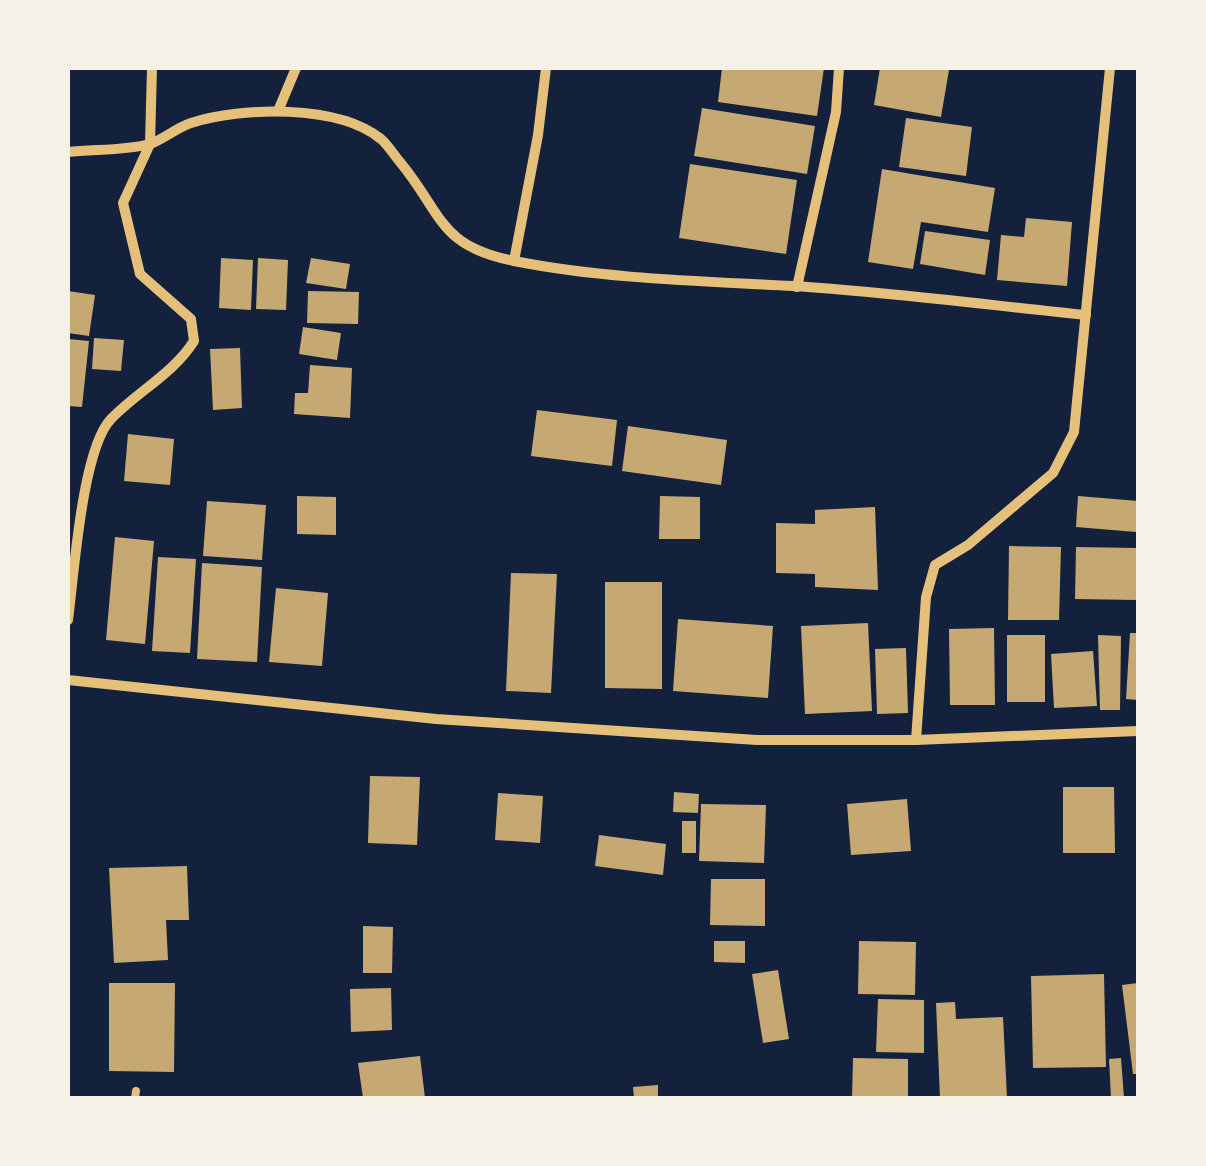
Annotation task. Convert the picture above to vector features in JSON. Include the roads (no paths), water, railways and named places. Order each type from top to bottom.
[{"type":"street","points":[[68,620],[92,457],[100,439],[108,422],[181,361],[194,340],[191,319],[140,274],[123,203],[150,144],[152,68]]},
{"type":"street","points":[[278,111],[296,68]]},
{"type":"street","points":[[514,261],[538,135],[546,68]]},
{"type":"street","points":[[797,287],[836,112],[839,68]]},
{"type":"street","points":[[916,740],[924,614],[934,565],[995,524],[1054,472],[1074,432],[1110,68]]},
{"type":"street","points":[[68,152],[150,144],[189,123],[278,111],[348,122],[381,138],[417,183],[440,224],[470,249],[514,261],[681,281],[797,287],[1086,315]]},
{"type":"street","points":[[68,680],[436,719],[757,740],[916,740],[1138,731]]}]
